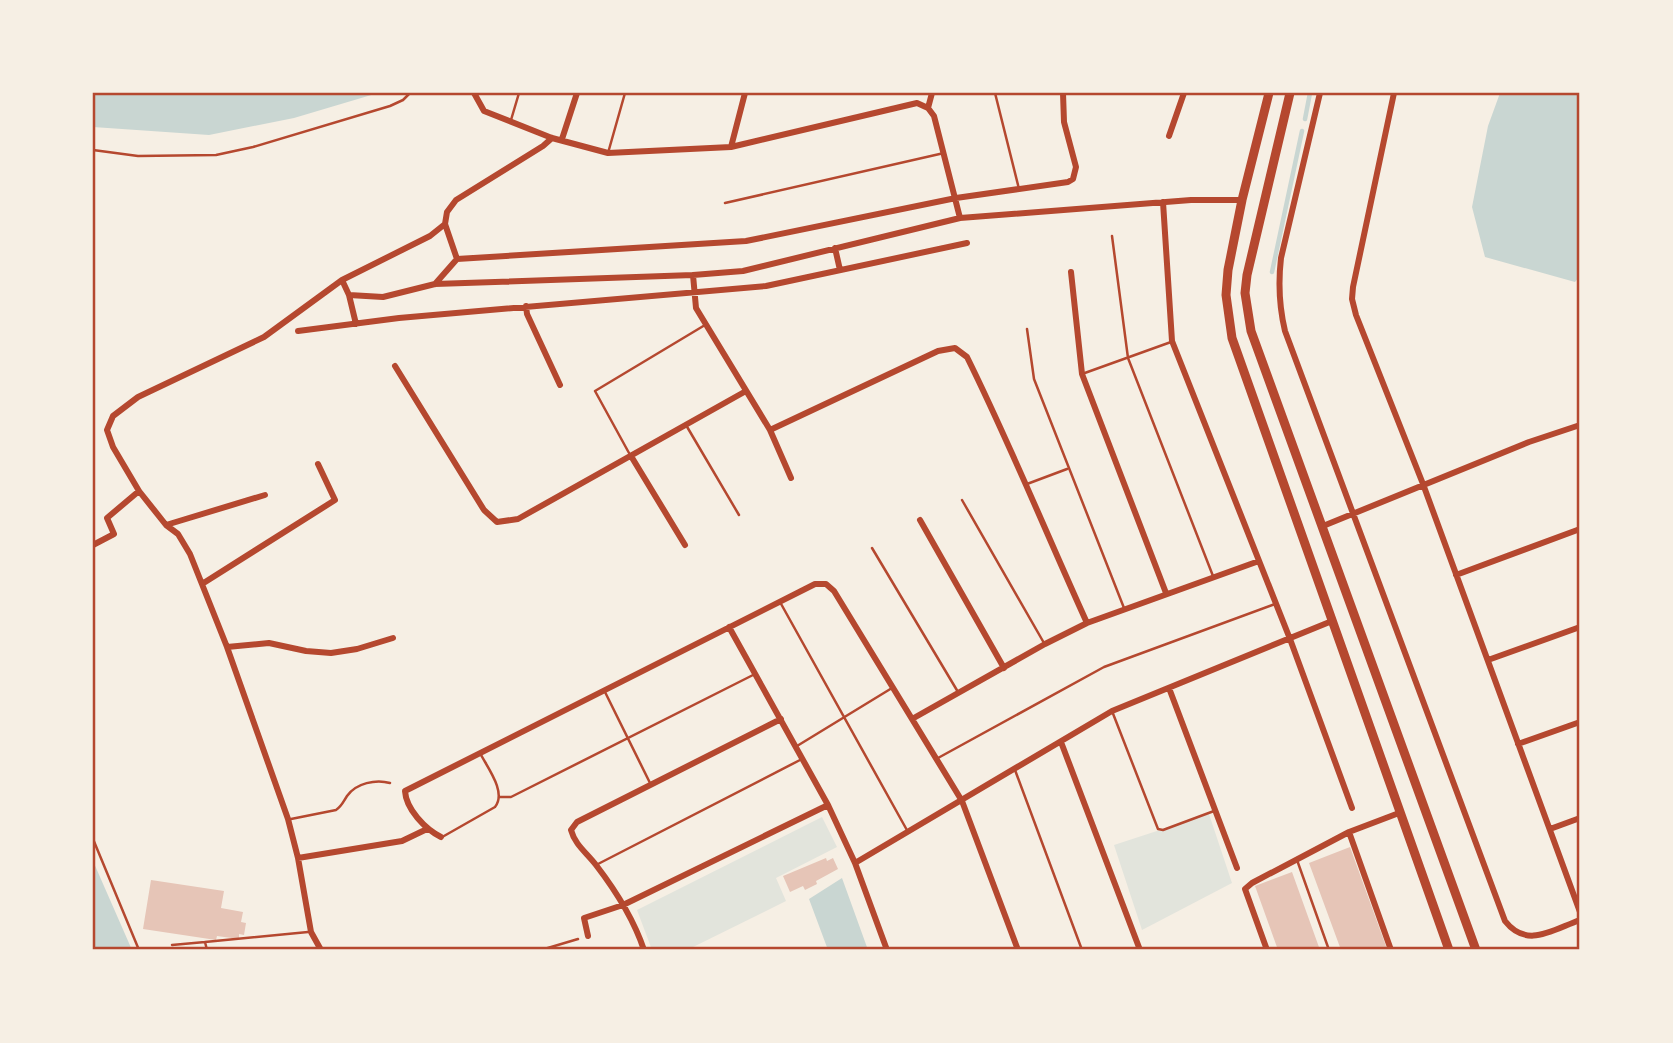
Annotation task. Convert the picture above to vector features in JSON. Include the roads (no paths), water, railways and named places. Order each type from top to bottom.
[{"type":"main road","points":[[1269,93],[1242,200],[1228,270],[1226,295],[1230,326],[1449,950]]},
{"type":"main road","points":[[1290,93],[1252,248],[1245,293],[1251,331],[1476,950]]},
{"type":"street","points":[[474,93],[484,111],[552,138],[608,153],[731,147],[917,103],[928,108],[934,116],[960,218]]},
{"type":"street","points":[[562,139],[577,93]]},
{"type":"street","points":[[731,147],[744,93]]},
{"type":"street","points":[[928,108],[932,93]]},
{"type":"street","points":[[435,284],[457,259],[746,241],[956,198],[1068,182],[1073,179],[1076,167],[1064,122],[1063,93]]},
{"type":"street","points":[[1169,136],[1184,93]]},
{"type":"street","points":[[1320,93],[1281,258],[1279,307],[1285,331],[1505,921],[1520,936],[1532,937],[1580,920]]},
{"type":"street","points":[[1394,93],[1352,299],[1580,912]]},
{"type":"street","points":[[457,259],[445,224],[447,212],[456,200],[552,138]]},
{"type":"street","points":[[349,295],[383,297],[435,284],[743,271],[960,218],[1217,198],[1242,200]]},
{"type":"street","points":[[1163,202],[1172,341],[1290,639],[1352,808]]},
{"type":"street","points":[[321,950],[311,932],[288,819],[202,584],[185,543],[166,525],[139,491],[107,430],[113,416],[138,397],[264,337],[342,281],[430,236],[445,224]]},
{"type":"street","points":[[298,331],[526,306],[766,286],[967,243]]},
{"type":"street","points":[[835,248],[840,270]]},
{"type":"street","points":[[1071,272],[1082,374],[1166,593]]},
{"type":"street","points":[[693,275],[696,308],[770,430],[791,478]]},
{"type":"street","points":[[342,281],[349,295],[356,324]]},
{"type":"street","points":[[526,306],[527,314],[560,385]]},
{"type":"street","points":[[770,430],[921,357],[955,348],[967,357],[998,419],[1024,485],[1087,623]]},
{"type":"street","points":[[396,366],[484,510],[497,522],[518,519],[746,391]]},
{"type":"street","points":[[1323,526],[1529,442],[1580,425]]},
{"type":"street","points":[[631,456],[685,545]]},
{"type":"street","points":[[202,584],[335,500],[318,464]]},
{"type":"street","points":[[93,545],[114,534],[107,518],[139,491]]},
{"type":"street","points":[[166,525],[265,495]]},
{"type":"street","points":[[920,520],[1004,668]]},
{"type":"street","points":[[1456,575],[1580,529]]},
{"type":"street","points":[[912,719],[1087,623],[1259,561]]},
{"type":"street","points":[[441,837],[427,829],[406,801],[405,791],[816,584],[826,584],[834,591],[962,801],[1018,950]]},
{"type":"street","points":[[855,863],[1112,711],[1332,621]]},
{"type":"street","points":[[729,627],[828,805],[855,863],[887,950]]},
{"type":"street","points":[[1488,660],[1580,627]]},
{"type":"street","points":[[226,646],[269,643],[331,653],[357,649],[393,638]]},
{"type":"street","points":[[1169,688],[1237,868]]},
{"type":"street","points":[[644,950],[638,931],[623,905],[596,865],[573,840],[571,830],[577,822],[781,719]]},
{"type":"street","points":[[1518,744],[1580,722]]},
{"type":"street","points":[[1061,742],[1140,950]]},
{"type":"street","points":[[588,936],[584,918],[623,905],[828,805]]},
{"type":"street","points":[[1267,950],[1245,889],[1349,832],[1399,813]]},
{"type":"street","points":[[1550,829],[1580,818]]},
{"type":"street","points":[[298,858],[402,841],[427,829]]},
{"type":"street","points":[[1349,832],[1391,950]]},
{"type":"lane","points":[[510,122],[519,93]]},
{"type":"lane","points":[[608,153],[625,93]]},
{"type":"lane","points":[[995,93],[1018,190]]},
{"type":"lane","points":[[725,203],[944,153]]},
{"type":"lane","points":[[1112,236],[1128,358],[1213,576]]},
{"type":"lane","points":[[631,456],[595,391],[706,325]]},
{"type":"lane","points":[[1027,329],[1034,379],[1124,608]]},
{"type":"lane","points":[[1082,374],[1172,341]]},
{"type":"lane","points":[[686,425],[739,514]]},
{"type":"lane","points":[[1024,485],[1068,468]]},
{"type":"lane","points":[[962,500],[1045,644]]},
{"type":"lane","points":[[872,548],[958,693]]},
{"type":"lane","points":[[780,602],[908,832]]},
{"type":"lane","points":[[935,760],[1104,667],[1276,604]]},
{"type":"lane","points":[[500,797],[511,797],[755,674]]},
{"type":"lane","points":[[797,746],[893,687]]},
{"type":"lane","points":[[604,690],[651,785]]},
{"type":"lane","points":[[1112,711],[1158,829],[1163,830],[1215,810]]},
{"type":"lane","points":[[480,753],[500,797]]},
{"type":"lane","points":[[596,865],[803,759]]},
{"type":"lane","points":[[1014,770],[1082,950]]},
{"type":"lane","points":[[288,819],[336,810],[349,793],[358,787],[374,782],[390,783]]},
{"type":"lane","points":[[441,837],[495,807],[500,797]]},
{"type":"lane","points":[[1297,859],[1329,950]]},
{"type":"lane","points":[[172,945],[311,932]]},
{"type":"lane","points":[[205,942],[207,950]]},
{"type":"waterway","points":[[1305,119],[1310,93]]},
{"type":"waterway","points":[[1272,272],[1302,131]]}]
